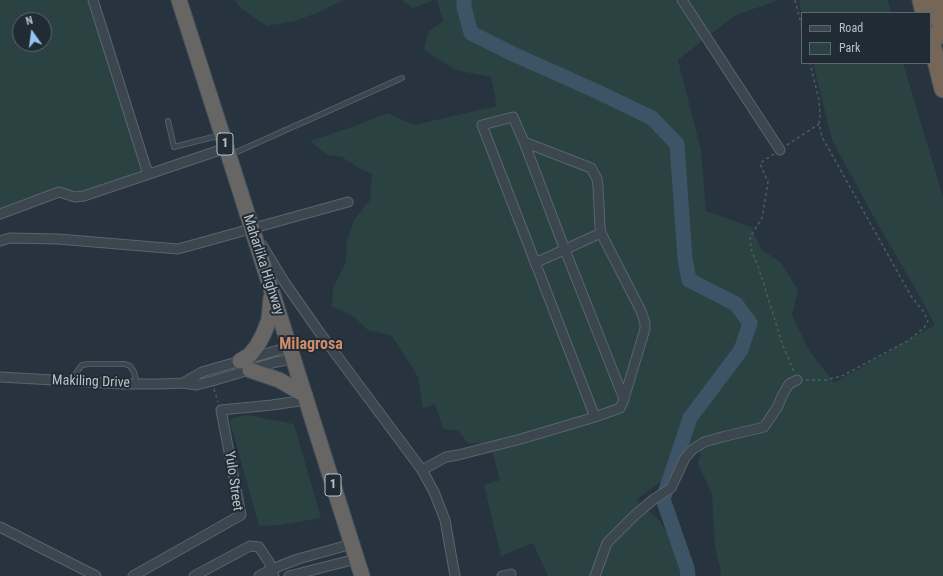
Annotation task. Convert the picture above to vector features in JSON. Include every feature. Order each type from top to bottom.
[{"type":"highway","name":"Maharlika Highway","points":[[179,0],[362,576]]},
{"type":"highway","points":[[921,0],[924,12]]},
{"type":"highway","points":[[934,0],[943,35]]},
{"type":"highway","points":[[931,40],[943,89]]},
{"type":"highway","points":[[271,289],[269,320],[257,346],[250,355],[245,366],[279,380],[305,398]]},
{"type":"street","points":[[94,0],[148,174]]},
{"type":"street","points":[[682,0],[780,150]]},
{"type":"street","points":[[594,417],[482,125],[513,117],[624,398]]},
{"type":"street","points":[[422,470],[446,457],[458,456],[521,439],[620,408],[624,398],[645,329],[645,323],[641,311],[601,233],[597,179],[591,168],[524,142]]},
{"type":"street","points":[[0,214],[59,192],[74,198],[84,196],[226,146]]},
{"type":"street","points":[[0,240],[10,238],[58,239],[178,249],[348,202]]},
{"type":"street","points":[[252,228],[286,283],[320,333],[422,470],[434,492],[445,520],[455,576]]},
{"type":"street","points":[[535,263],[601,233]]},
{"type":"street","name":"Makiling Drive","points":[[183,383],[202,372],[245,366],[291,353]]},
{"type":"street","name":"Makiling Drive","points":[[0,377],[136,384],[183,383],[196,385],[212,381],[245,366],[291,353]]},
{"type":"street","points":[[595,576],[607,543],[635,515],[654,499],[671,488],[685,458],[692,450],[704,442],[764,427],[778,406],[789,384],[797,380]]},
{"type":"street","points":[[221,410],[272,405],[305,398]]},
{"type":"street","name":"Yulo Street","points":[[133,576],[241,515],[221,410]]},
{"type":"street","points":[[0,527],[96,576]]},
{"type":"street","points":[[194,576],[250,546],[259,546],[269,562],[273,573]]},
{"type":"street","points":[[259,576],[273,573],[298,559],[354,551]]},
{"type":"street","points":[[289,576],[354,551]]},
{"type":"lane","points":[[168,121],[174,147],[226,146],[402,78]]},
{"type":"lane","points":[[70,381],[82,365],[125,364],[130,366],[134,372],[136,384]]},
{"type":"path","points":[[796,0],[801,22]]},
{"type":"path","points":[[810,64],[819,100],[820,114],[818,124],[822,137],[911,296],[923,311],[928,321],[924,328],[909,340],[842,376],[826,380],[797,380],[782,343],[751,248],[750,237],[762,218],[768,182],[760,164],[818,124]]},
{"type":"path","points":[[212,381],[221,410]]},
{"type":"green space","points":[[0,0],[92,0],[146,172],[85,196],[62,193],[0,214]]},
{"type":"green space","points":[[234,0],[343,0],[319,12],[295,21],[267,26],[242,9]]},
{"type":"green space","points":[[402,0],[434,0],[413,8]]},
{"type":"green space","points":[[437,0],[778,0],[734,16],[678,60],[701,150],[706,211],[751,227],[761,249],[781,263],[798,290],[792,315],[808,349],[834,383],[935,325],[832,140],[813,64],[903,64],[943,197],[943,576],[720,576],[721,572],[715,547],[712,494],[698,464],[703,443],[671,474],[636,500],[659,520],[687,568],[688,576],[548,576],[533,543],[501,556],[484,485],[500,480],[490,443],[467,443],[459,431],[443,429],[435,404],[423,408],[418,377],[392,336],[368,330],[354,317],[332,306],[333,288],[346,262],[347,240],[354,220],[370,200],[372,174],[357,167],[342,157],[327,155],[310,141],[387,113],[414,125],[497,106],[491,77],[456,70],[424,50],[428,32],[443,21]]},
{"type":"green space","points":[[799,0],[888,0],[891,12],[802,12]]},
{"type":"green space","points":[[246,415],[294,424],[321,518],[280,525],[259,526],[230,422],[231,419]]},
{"type":"waterway","points":[[464,0],[464,7],[471,33],[652,118],[677,144],[685,259],[689,280],[736,304],[750,323],[741,350],[690,418],[663,499],[687,568],[688,576]]},
{"type":"district","name":"Milagrosa","points":[[311,345]]}]
